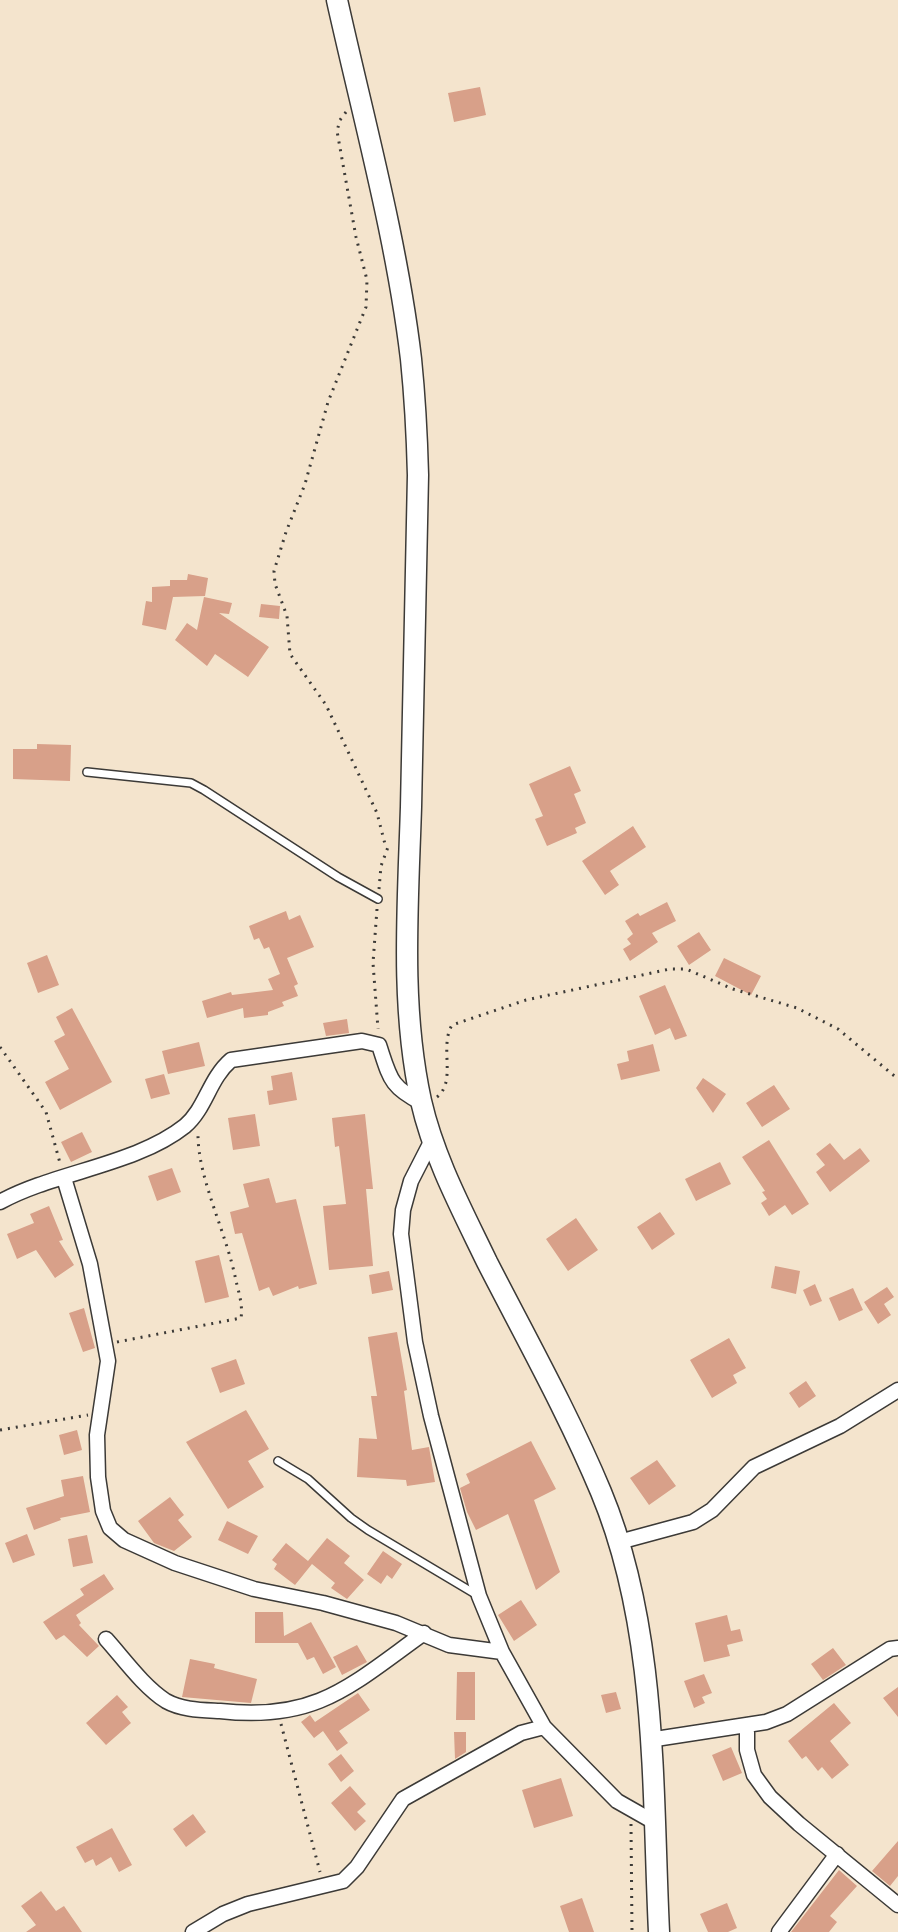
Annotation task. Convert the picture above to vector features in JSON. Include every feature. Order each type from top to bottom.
[{"type":"main road","points":[[337,0],[397,273],[411,358],[416,420],[418,475],[407,949],[411,1037],[422,1103],[460,1207],[580,1445],[619,1542],[634,1602],[649,1740],[659,1932]]},
{"type":"street","points":[[0,1202],[157,1142],[184,1126],[198,1112],[212,1080],[231,1060],[362,1041],[379,1045],[393,1085],[422,1103]]},
{"type":"street","points":[[433,1138],[411,1181],[403,1210],[401,1234],[405,1274],[415,1342],[431,1416],[479,1596],[502,1652],[544,1727],[617,1801],[654,1822]]},
{"type":"street","points":[[64,1178],[90,1264],[108,1361],[99,1414],[98,1477],[103,1511],[110,1528],[124,1540],[175,1563],[254,1589],[338,1607],[424,1633],[449,1645],[502,1652]]},
{"type":"street","points":[[619,1542],[693,1522],[712,1510],[754,1467],[840,1426],[898,1390]]},
{"type":"street","points":[[106,1639],[164,1699],[179,1707],[278,1714],[334,1696],[424,1633]]},
{"type":"street","points":[[649,1740],[747,1726],[787,1714],[890,1649],[898,1648]]},
{"type":"street","points":[[747,1726],[747,1750],[754,1775],[770,1797],[898,1905]]},
{"type":"street","points":[[193,1932],[223,1914],[248,1904],[324,1887],[349,1877],[403,1799],[521,1733],[544,1727]]},
{"type":"street","points":[[779,1932],[837,1854]]},
{"type":"lane","points":[[87,772],[191,783],[378,899]]},
{"type":"lane","points":[[278,1461],[308,1479],[359,1524],[479,1596]]},
{"type":"path","points":[[360,103],[343,114],[337,131],[367,280],[366,307],[328,402],[305,484],[274,571],[275,584],[287,616],[290,654],[326,705],[377,813],[386,848],[381,866],[373,963],[379,1045]]},
{"type":"path","points":[[386,848],[410,844]]},
{"type":"path","points":[[422,1103],[444,1090],[445,1043],[452,1025],[526,1000],[670,969],[686,969],[733,989],[797,1008],[838,1029],[898,1079]]},
{"type":"path","points":[[0,1047],[46,1112],[64,1178]]},
{"type":"path","points":[[105,1344],[241,1318],[242,1309],[225,1235],[198,1151],[198,1112]]},
{"type":"path","points":[[0,1430],[99,1414]]},
{"type":"path","points":[[278,1714],[324,1887]]},
{"type":"path","points":[[631,1810],[632,1932]]},
{"type":"building","points":[[480,87],[486,115],[454,122],[448,93]]},
{"type":"building","points":[[188,574],[208,578],[205,596],[173,597],[166,630],[142,625],[146,601],[152,602],[152,587],[170,586],[170,580],[187,580]]},
{"type":"building","points":[[204,597],[232,603],[229,614],[219,613],[269,647],[248,677],[215,654],[207,666],[175,640],[187,623],[197,630]]},
{"type":"building","points":[[261,604],[280,606],[279,619],[259,617]]},
{"type":"building","points":[[37,744],[71,745],[70,781],[13,779],[13,749],[37,749]]},
{"type":"building","points":[[570,766],[581,791],[574,794],[586,823],[575,828],[577,833],[547,846],[535,819],[543,816],[529,784]]},
{"type":"building","points":[[633,826],[646,847],[610,871],[619,885],[605,895],[582,861]]},
{"type":"building","points":[[667,902],[676,921],[652,933],[658,942],[630,961],[623,949],[631,944],[627,939],[633,934],[625,921]]},
{"type":"building","points":[[286,911],[289,920],[300,915],[314,947],[287,958],[298,984],[294,986],[298,996],[282,1002],[284,1006],[268,1012],[268,1015],[244,1018],[243,1008],[207,1018],[202,1001],[231,992],[232,995],[273,990],[268,979],[280,974],[269,947],[264,949],[259,938],[254,940],[249,926]]},
{"type":"building","points":[[699,932],[711,950],[689,965],[677,946]]},
{"type":"building","points":[[47,955],[59,985],[38,993],[27,963]]},
{"type":"building","points":[[724,958],[761,976],[751,995],[715,976]]},
{"type":"building","points":[[665,985],[687,1036],[675,1040],[670,1028],[655,1035],[639,996]]},
{"type":"building","points":[[72,1008],[112,1082],[60,1110],[45,1082],[69,1069],[54,1041],[65,1035],[56,1017]]},
{"type":"building","points":[[347,1019],[349,1033],[326,1036],[323,1023]]},
{"type":"building","points":[[199,1042],[205,1066],[168,1074],[162,1051]]},
{"type":"building","points":[[653,1044],[660,1071],[621,1080],[617,1064],[629,1061],[627,1051]]},
{"type":"building","points":[[292,1072],[297,1100],[269,1105],[267,1091],[273,1090],[271,1076]]},
{"type":"building","points":[[164,1074],[170,1094],[151,1099],[145,1079]]},
{"type":"building","points":[[703,1078],[726,1094],[713,1113],[696,1088]]},
{"type":"building","points":[[774,1085],[790,1109],[762,1127],[746,1103]]},
{"type":"building","points":[[255,1114],[260,1146],[233,1150],[228,1118]]},
{"type":"building","points":[[365,1114],[373,1189],[366,1189],[373,1266],[329,1270],[323,1206],[346,1204],[339,1146],[335,1147],[332,1118]]},
{"type":"building","points":[[82,1132],[92,1152],[71,1162],[61,1142]]},
{"type":"building","points":[[769,1140],[809,1204],[792,1215],[785,1205],[769,1216],[761,1203],[767,1199],[762,1192],[765,1191],[742,1157]]},
{"type":"building","points":[[830,1143],[844,1160],[860,1148],[870,1161],[830,1192],[816,1172],[825,1165],[816,1154]]},
{"type":"building","points":[[720,1162],[731,1184],[696,1201],[685,1179]]},
{"type":"building","points":[[172,1168],[181,1192],[157,1201],[148,1176]]},
{"type":"building","points":[[269,1178],[276,1203],[296,1199],[317,1284],[299,1289],[298,1286],[273,1296],[269,1287],[259,1291],[242,1233],[235,1234],[230,1212],[249,1207],[243,1184]]},
{"type":"building","points":[[49,1206],[63,1240],[59,1241],[74,1265],[55,1278],[36,1250],[17,1259],[7,1234],[34,1223],[30,1214]]},
{"type":"building","points":[[660,1212],[675,1234],[652,1250],[637,1227]]},
{"type":"building","points":[[576,1218],[598,1250],[568,1271],[546,1239]]},
{"type":"building","points":[[219,1255],[229,1297],[205,1303],[195,1261]]},
{"type":"building","points":[[775,1266],[800,1271],[796,1294],[771,1288]]},
{"type":"building","points":[[389,1271],[393,1290],[372,1294],[369,1275]]},
{"type":"building","points":[[815,1284],[822,1301],[810,1306],[803,1290]]},
{"type":"building","points":[[887,1287],[894,1297],[884,1304],[891,1315],[878,1324],[864,1302]]},
{"type":"building","points":[[853,1288],[863,1310],[839,1321],[829,1298]]},
{"type":"building","points":[[84,1308],[95,1348],[83,1352],[69,1313]]},
{"type":"building","points":[[397,1332],[407,1390],[404,1391],[412,1450],[429,1447],[435,1482],[407,1486],[406,1480],[357,1477],[359,1438],[377,1439],[371,1396],[377,1396],[368,1337]]},
{"type":"building","points":[[729,1338],[746,1368],[733,1375],[737,1383],[712,1398],[690,1360]]},
{"type":"building","points":[[236,1359],[245,1384],[220,1393],[211,1368]]},
{"type":"building","points":[[806,1381],[816,1396],[799,1408],[789,1393]]},
{"type":"building","points":[[246,1410],[269,1449],[248,1461],[264,1487],[228,1509],[186,1442]]},
{"type":"building","points":[[77,1430],[82,1450],[64,1455],[59,1435]]},
{"type":"building","points":[[531,1441],[556,1489],[534,1500],[560,1572],[536,1590],[508,1514],[476,1530],[460,1488],[470,1483],[466,1474]]},
{"type":"building","points":[[657,1460],[676,1486],[649,1505],[630,1478]]},
{"type":"building","points":[[83,1476],[90,1512],[60,1518],[34,1530],[26,1508],[64,1496],[61,1480]]},
{"type":"building","points":[[170,1497],[184,1515],[178,1520],[192,1537],[174,1551],[154,1543],[138,1521]]},
{"type":"building","points":[[227,1521],[258,1536],[248,1554],[218,1540]]},
{"type":"building","points":[[27,1534],[35,1555],[13,1563],[5,1543]]},
{"type":"building","points":[[87,1535],[93,1563],[73,1567],[68,1539]]},
{"type":"building","points":[[327,1538],[350,1556],[344,1563],[364,1580],[347,1599],[331,1588],[335,1583],[312,1564],[295,1585],[274,1569],[277,1564],[272,1560],[286,1543],[308,1561]]},
{"type":"building","points":[[383,1551],[402,1564],[392,1579],[387,1575],[381,1584],[367,1574]]},
{"type":"building","points":[[104,1574],[114,1589],[76,1615],[81,1623],[79,1625],[99,1646],[87,1657],[64,1635],[56,1640],[43,1622],[84,1595],[80,1589]]},
{"type":"building","points":[[521,1600],[537,1625],[514,1641],[498,1615]]},
{"type":"building","points":[[255,1612],[283,1612],[284,1636],[311,1622],[336,1667],[323,1674],[314,1657],[307,1660],[298,1643],[255,1643]]},
{"type":"building","points":[[727,1615],[731,1631],[740,1629],[743,1641],[727,1645],[730,1656],[704,1662],[695,1623]]},
{"type":"building","points":[[357,1645],[367,1662],[342,1675],[333,1657]]},
{"type":"building","points":[[833,1648],[846,1665],[823,1680],[811,1664]]},
{"type":"building","points":[[190,1659],[257,1679],[251,1703],[182,1697]]},
{"type":"building","points":[[457,1672],[475,1672],[475,1720],[456,1720]]},
{"type":"building","points":[[704,1674],[712,1693],[702,1697],[705,1703],[694,1708],[684,1681]]},
{"type":"building","points":[[898,1687],[898,1717],[883,1698]]},
{"type":"building","points":[[616,1692],[621,1709],[606,1713],[601,1695]]},
{"type":"building","points":[[358,1693],[370,1710],[339,1731],[348,1743],[337,1751],[323,1731],[314,1738],[301,1722],[310,1715],[315,1722]]},
{"type":"building","points":[[117,1695],[128,1707],[122,1712],[131,1723],[106,1745],[86,1723]]},
{"type":"building","points":[[834,1703],[851,1723],[830,1741],[849,1765],[832,1779],[822,1767],[818,1771],[806,1756],[802,1759],[788,1741]]},
{"type":"building","points":[[454,1732],[466,1732],[466,1752],[455,1759]]},
{"type":"building","points":[[731,1747],[742,1773],[723,1781],[712,1755]]},
{"type":"building","points":[[341,1754],[354,1771],[341,1782],[328,1764]]},
{"type":"building","points":[[561,1778],[573,1816],[534,1828],[522,1790]]},
{"type":"building","points":[[350,1786],[366,1804],[357,1812],[366,1821],[355,1831],[331,1803]]},
{"type":"building","points":[[193,1814],[206,1832],[186,1847],[173,1829]]},
{"type":"building","points":[[112,1828],[132,1865],[119,1872],[111,1857],[96,1866],[93,1859],[85,1863],[76,1847]]},
{"type":"building","points":[[898,1841],[898,1876],[890,1886],[872,1871]]},
{"type":"building","points":[[839,1870],[857,1886],[830,1916],[837,1922],[829,1932],[791,1932]]},
{"type":"building","points":[[41,1891],[56,1911],[64,1906],[82,1932],[26,1932],[36,1925],[21,1906]]},
{"type":"building","points":[[582,1898],[594,1932],[569,1932],[560,1906]]},
{"type":"building","points":[[727,1903],[737,1928],[728,1932],[708,1932],[700,1914]]}]
